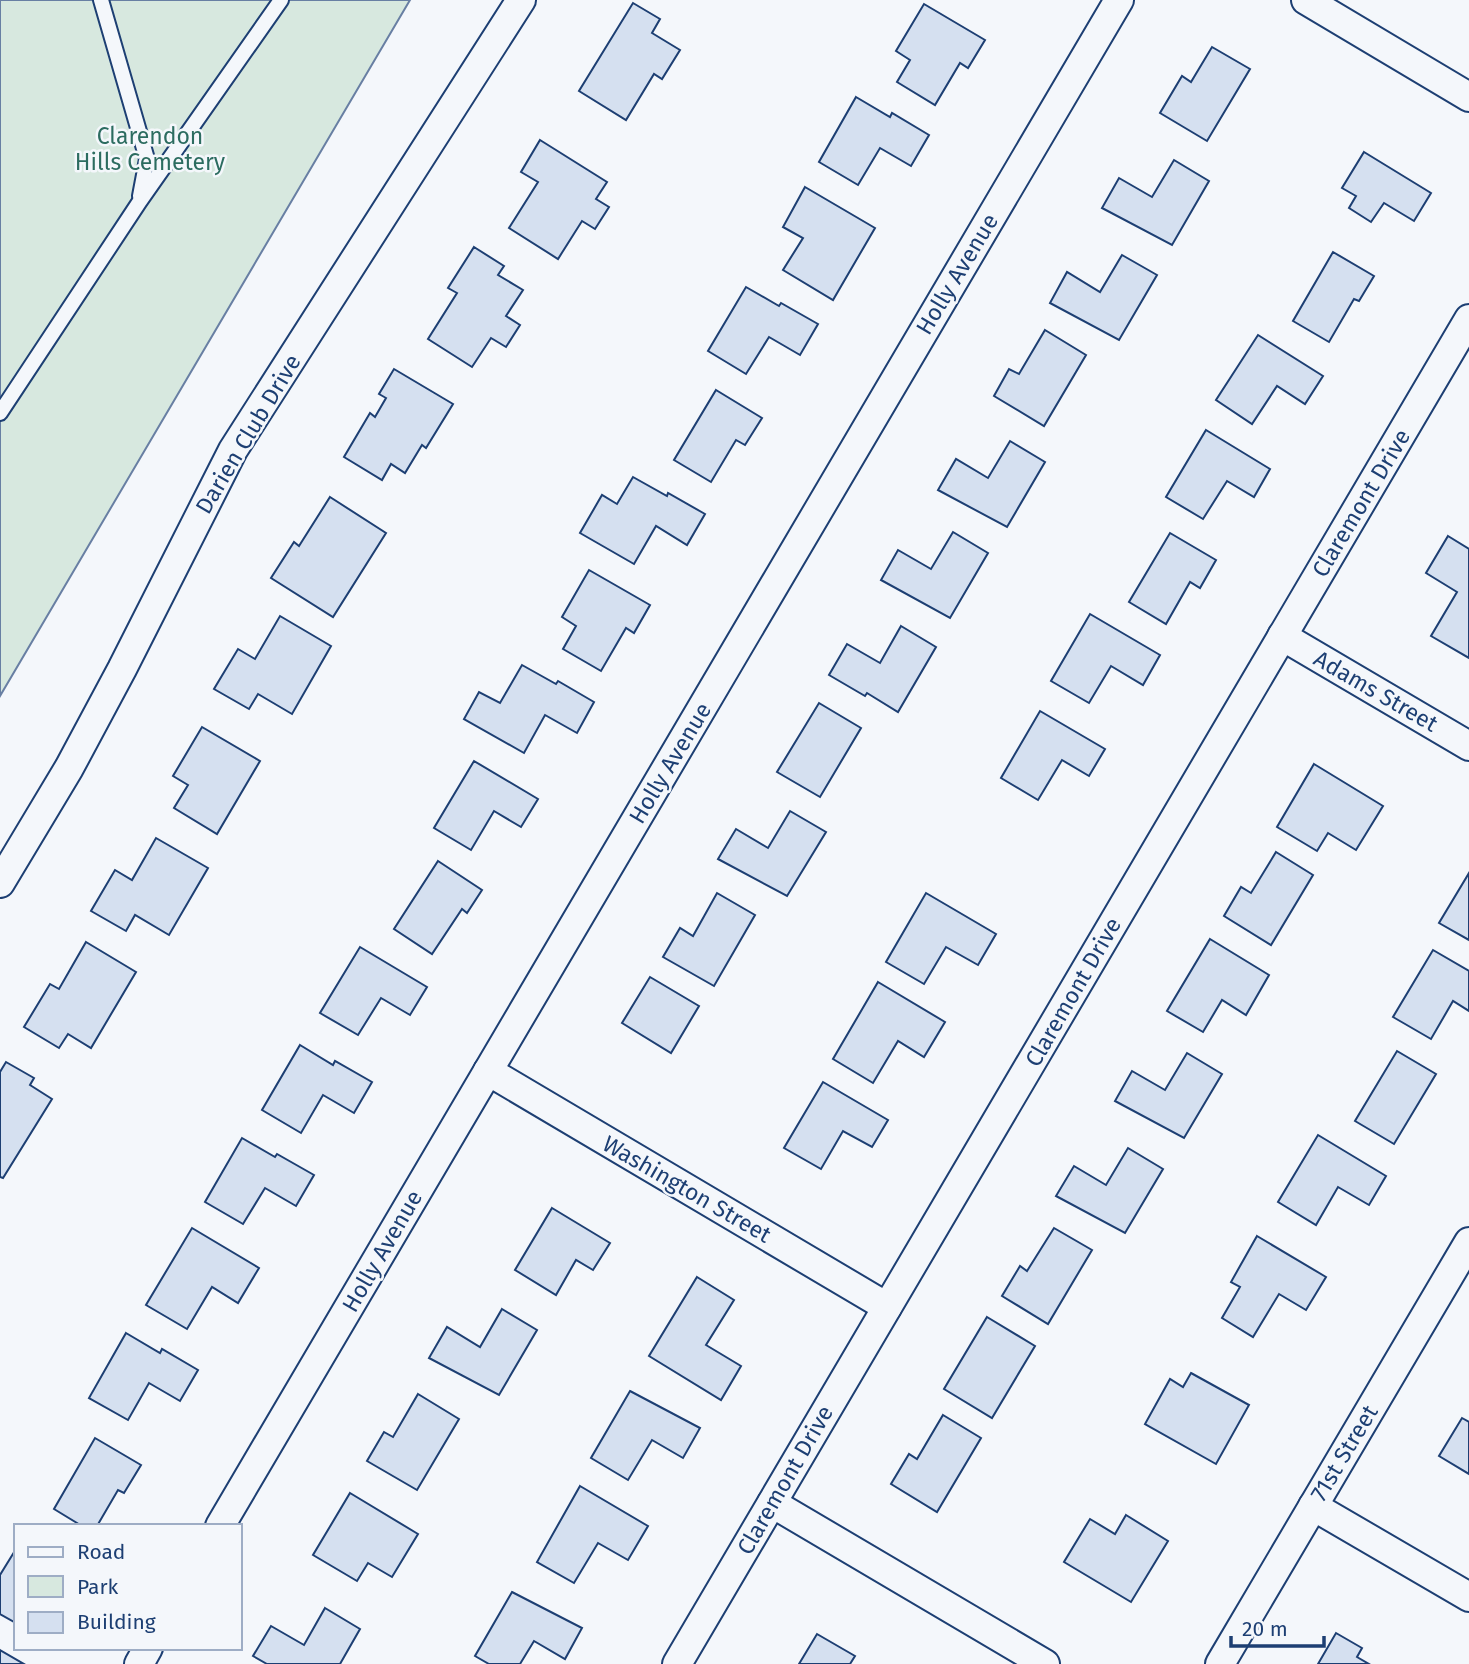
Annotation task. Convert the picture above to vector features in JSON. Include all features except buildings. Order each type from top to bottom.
[{"type":"street","name":"Darien Club Drive","points":[[0,883],[69,768],[233,450],[521,0]]},
{"type":"street","name":"Holly Avenue","points":[[221,1524],[1119,0]]},
{"type":"street","points":[[1306,0],[1469,97]]},
{"type":"street","name":"Claremont Drive","points":[[677,1664],[1469,319]]},
{"type":"street","name":"Adams Street","points":[[1282,636],[1469,746]]},
{"type":"street","name":"Washington Street","points":[[488,1072],[887,1307]]},
{"type":"street","name":"71st Street","points":[[1220,1664],[1469,1242]]},
{"type":"street","points":[[772,1503],[1045,1664]]},
{"type":"street","points":[[1313,1506],[1469,1597]]},
{"type":"lane","points":[[101,0],[147,159],[140,201]]},
{"type":"lane","points":[[0,413],[140,201],[281,0]]},
{"type":"green space","name":"Clarendon Hills Cemetery","points":[[0,0],[410,0],[0,696]]}]
